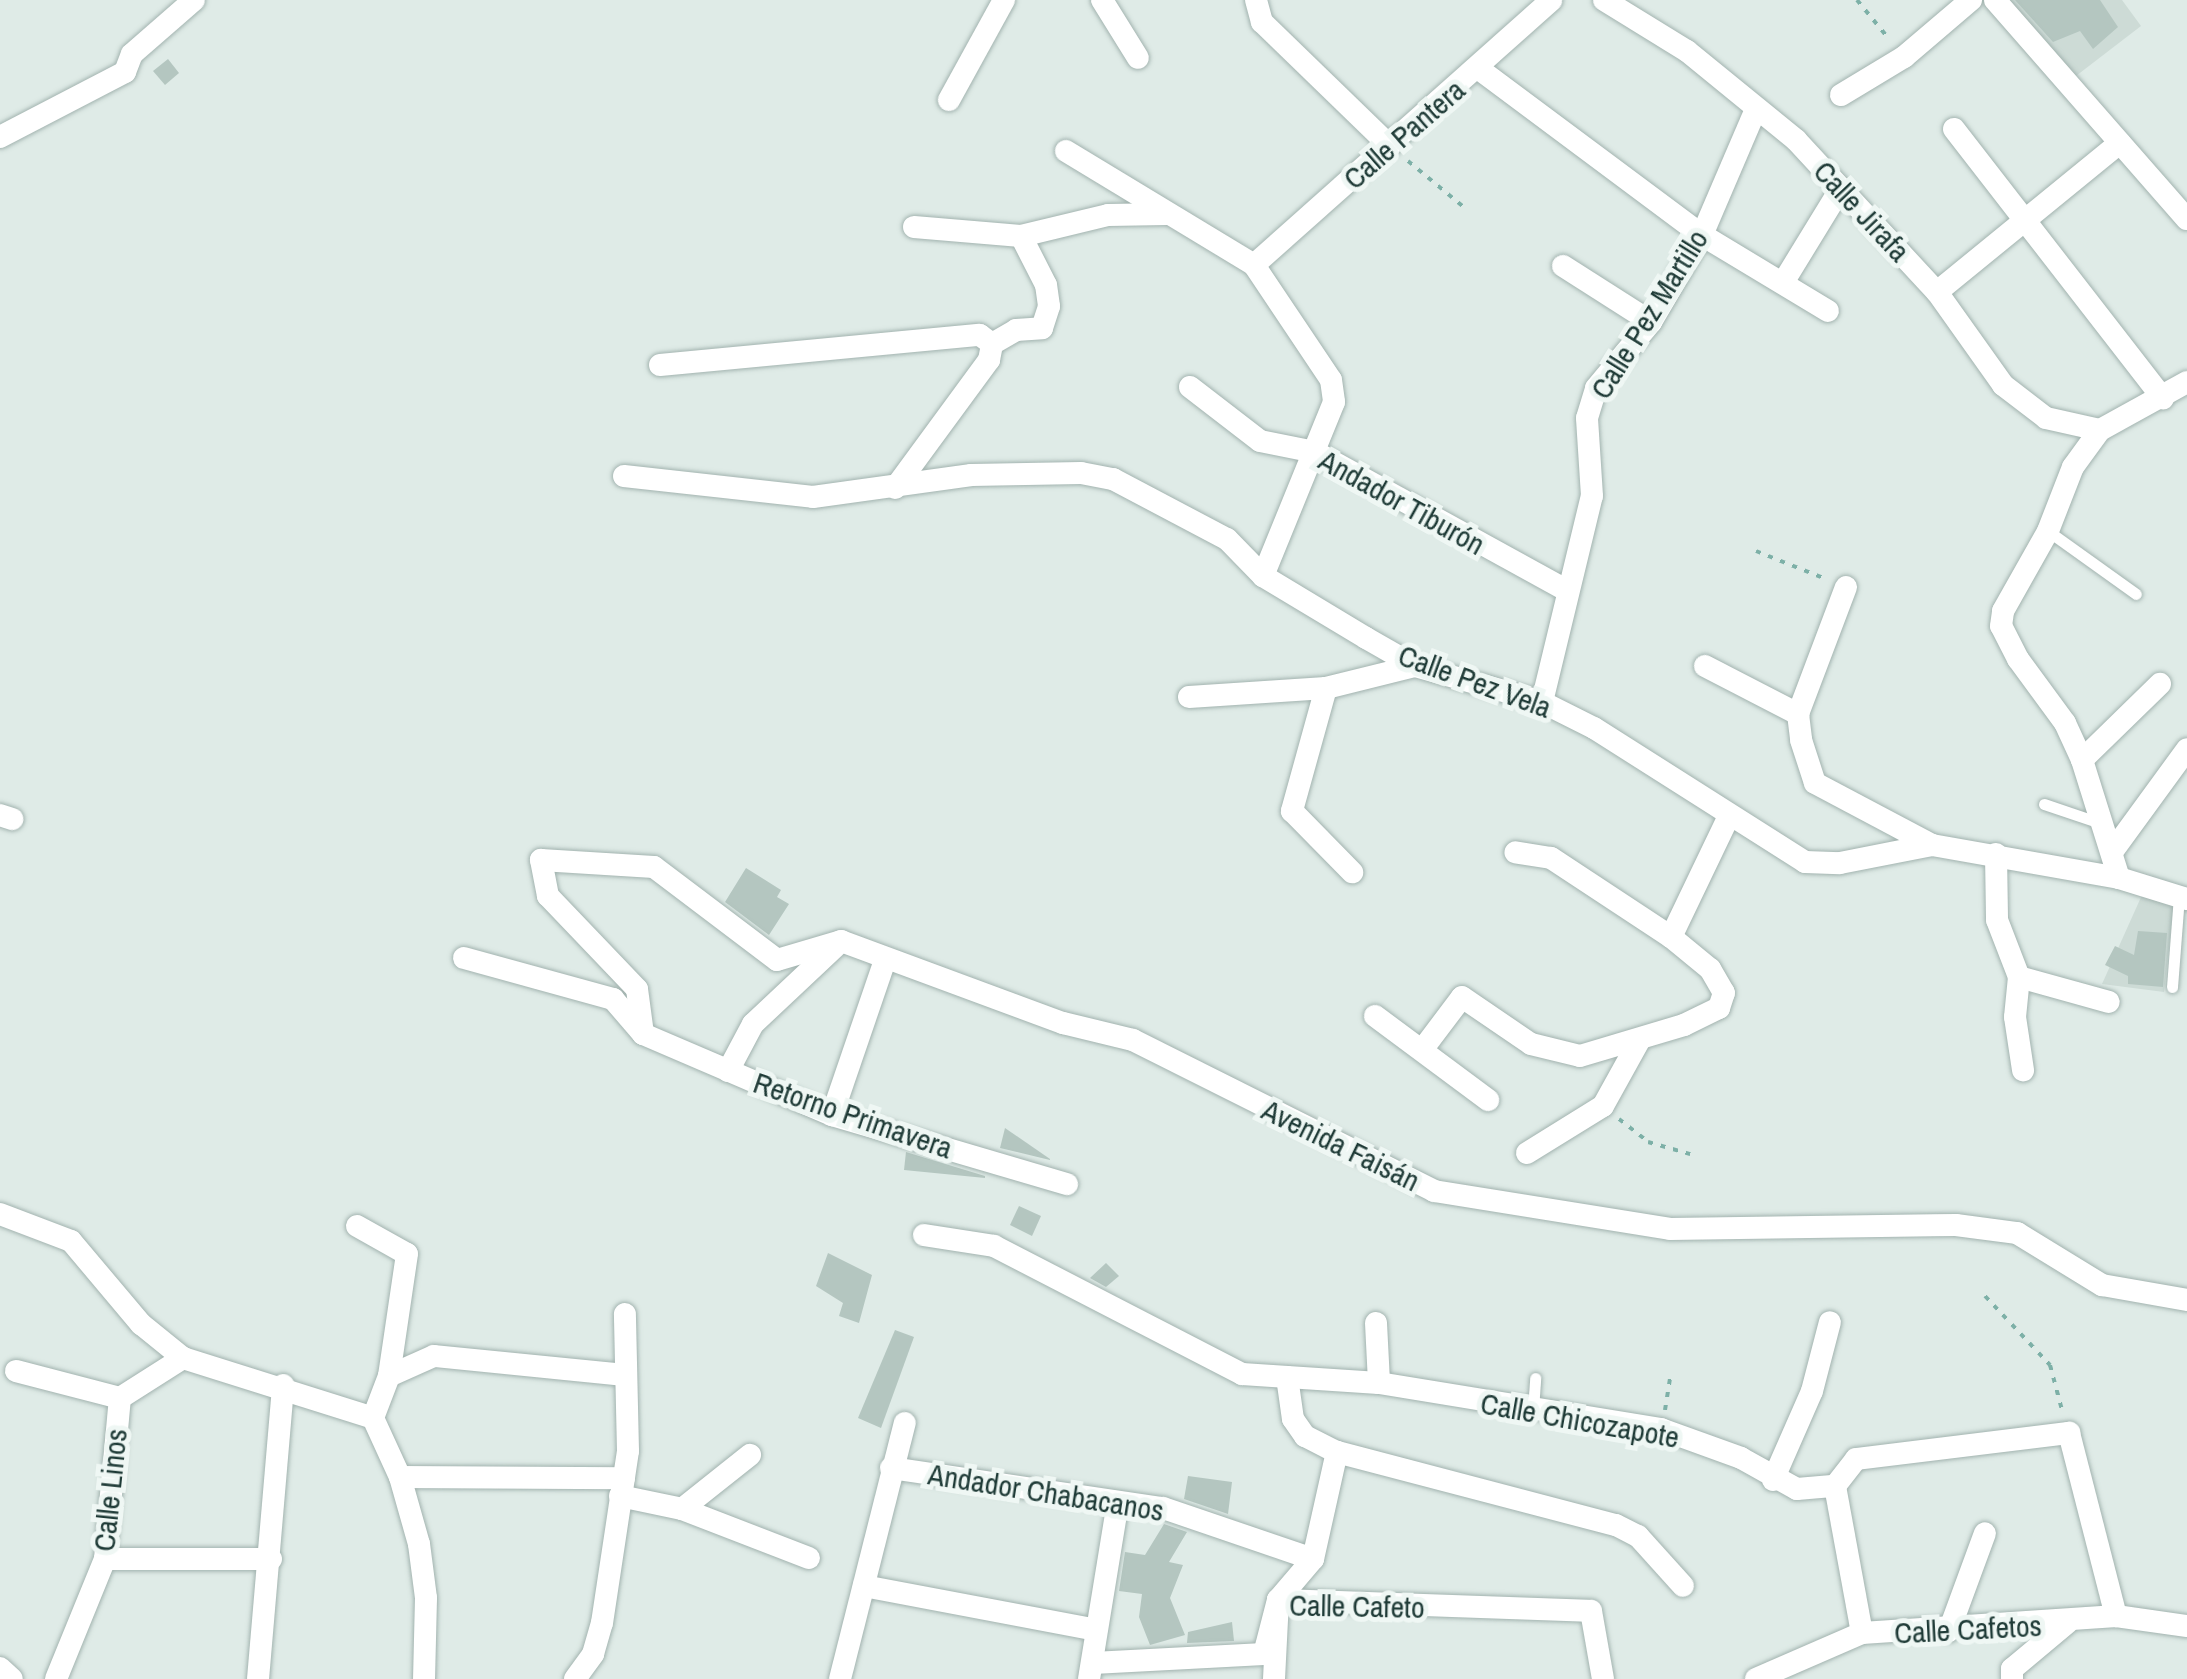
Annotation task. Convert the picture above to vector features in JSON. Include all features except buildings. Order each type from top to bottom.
[{"type":"street","points":[[0,137],[125,72],[132,54],[194,0]]},
{"type":"street","points":[[949,100],[1004,0]]},
{"type":"street","points":[[1102,0],[1138,58]]},
{"type":"street","points":[[1256,0],[1262,22],[1390,146]]},
{"type":"street","name":"Calle Pantera","points":[[1254,264],[1479,69],[1551,0]]},
{"type":"street","name":"Calle Jirafa","points":[[1604,0],[1686,50],[1842,188],[1937,292],[2003,385],[2046,418],[2100,430]]},
{"type":"street","points":[[1841,95],[1904,57],[1972,0]]},
{"type":"street","points":[[1995,0],[2187,218]]},
{"type":"street","points":[[1479,69],[1702,235],[1828,311]]},
{"type":"street","name":"Calle Pez Martillo","points":[[1542,702],[1566,590],[1592,496],[1587,418],[1596,388],[1651,322],[1702,235],[1756,109]]},
{"type":"street","points":[[1954,129],[2028,219],[2163,398]]},
{"type":"street","points":[[1937,292],[2120,142]]},
{"type":"street","points":[[1066,151],[1254,264],[1331,380],[1334,402],[1262,576]]},
{"type":"street","points":[[1784,281],[1842,188]]},
{"type":"street","points":[[914,227],[1022,236],[1108,215],[1170,214]]},
{"type":"street","points":[[895,488],[989,360],[992,344],[1016,330],[1042,328],[1049,306],[1046,284],[1022,236]]},
{"type":"street","points":[[1563,266],[1651,322]]},
{"type":"street","points":[[660,365],[744,362],[980,335],[992,344]]},
{"type":"street","points":[[2119,878],[2082,760],[2001,626],[2003,611],[2048,531],[2061,490],[2100,430],[2187,382]]},
{"type":"street","name":"Andador Tiburón","points":[[1190,387],[1260,441],[1315,452],[1566,590]]},
{"type":"street","name":"Calle Pez Vela","points":[[624,476],[812,497],[971,475],[1081,473],[1113,480],[1227,539],[1262,576],[1415,666],[1542,702],[1640,755],[1728,818],[1805,862],[1840,863],[1932,845],[2119,878],[2183,898]]},
{"type":"street","points":[[1846,586],[1798,714],[1816,782],[1932,845]]},
{"type":"street","points":[[1189,698],[1326,688],[1415,666]]},
{"type":"street","points":[[1706,666],[1798,714]]},
{"type":"street","points":[[2082,760],[2160,684]]},
{"type":"street","points":[[1326,688],[1292,812],[1352,872]]},
{"type":"street","points":[[2112,852],[2187,749]]},
{"type":"street","points":[[1671,937],[1728,818]]},
{"type":"street","points":[[1422,1050],[1462,997],[1532,1044],[1580,1056],[1640,1041],[1719,1008],[1724,993],[1710,970],[1671,937],[1551,858],[1515,852]]},
{"type":"street","points":[[1996,854],[1997,920],[2019,976],[2016,1016],[2023,1070]]},
{"type":"street","points":[[643,1034],[638,989],[548,896],[541,860],[654,867],[777,960],[841,941]]},
{"type":"street","points":[[728,1071],[753,1024],[841,941]]},
{"type":"street","name":"Avenida Faisán","points":[[841,941],[884,960],[1132,1040],[1434,1191],[1670,1230],[1956,1225],[2017,1232],[2102,1285],[2187,1300]]},
{"type":"street","points":[[464,958],[613,999],[643,1034]]},
{"type":"street","points":[[832,1115],[884,960]]},
{"type":"street","points":[[2019,976],[2109,1002]]},
{"type":"street","points":[[1374,1016],[1488,1100]]},
{"type":"street","name":"Retorno Primavera","points":[[643,1034],[832,1115],[1067,1184]]},
{"type":"street","points":[[1527,1154],[1603,1106],[1640,1041]]},
{"type":"street","points":[[0,1214],[71,1240],[141,1324],[184,1358],[243,1380],[283,1385],[373,1418]]},
{"type":"street","points":[[357,1226],[407,1254],[388,1376],[373,1418],[400,1477],[426,1598],[424,1679]]},
{"type":"street","name":"Calle Chicozapote","points":[[924,1235],[994,1246],[1242,1374],[1378,1383],[1661,1429],[1741,1458],[1773,1480],[1797,1489],[1834,1486]]},
{"type":"street","points":[[575,1679],[593,1654],[602,1624],[622,1487],[625,1314]]},
{"type":"street","points":[[1376,1322],[1378,1383]]},
{"type":"street","points":[[1773,1480],[1812,1391],[1830,1322]]},
{"type":"street","points":[[388,1376],[434,1356],[624,1375]]},
{"type":"street","points":[[120,1398],[184,1358]]},
{"type":"street","name":"Calle Linos","points":[[16,1371],[120,1398],[105,1558],[56,1679]]},
{"type":"street","points":[[1287,1377],[1293,1419],[1305,1436],[1338,1452],[1616,1525],[1638,1536],[1683,1586]]},
{"type":"street","points":[[258,1679],[283,1385]]},
{"type":"street","points":[[840,1679],[905,1423]]},
{"type":"street","points":[[1862,1634],[1834,1486],[1856,1459],[2069,1433],[2116,1616]]},
{"type":"street","points":[[1274,1679],[1278,1600],[1314,1559],[1338,1452]]},
{"type":"street","points":[[682,1509],[750,1455]]},
{"type":"street","name":"Andador Chabacanos","points":[[891,1468],[1164,1508],[1314,1559]]},
{"type":"street","points":[[400,1477],[622,1487],[810,1558]]},
{"type":"street","points":[[1091,1671],[1118,1502]]},
{"type":"street","points":[[1949,1632],[1986,1533]]},
{"type":"street","points":[[105,1558],[271,1559]]},
{"type":"street","points":[[864,1586],[1096,1630]]},
{"type":"street","name":"Calle Cafeto","points":[[1091,1671],[1264,1654],[1278,1600],[1591,1611],[1604,1679]]},
{"type":"street","name":"Calle Cafetos","points":[[1756,1679],[1862,1634],[1949,1632],[2116,1616],[2187,1626]]},
{"type":"street","points":[[2012,1679],[2012,1669],[2066,1623]]},
{"type":"street","points":[[0,1668],[12,1679]]},
{"type":"lane","points":[[2048,531],[2136,594]]},
{"type":"lane","points":[[2044,804],[2103,824]]},
{"type":"lane","points":[[2172,987],[2183,898]]},
{"type":"lane","points":[[1533,1410],[1535,1378]]},
{"type":"path","points":[[1856,0],[1904,57]]},
{"type":"path","points":[[1390,146],[1466,209]]},
{"type":"path","points":[[1756,551],[1846,586]]},
{"type":"path","points":[[1603,1106],[1648,1142],[1690,1154]]},
{"type":"path","points":[[1985,1296],[2050,1365],[2069,1433]]},
{"type":"path","points":[[1661,1429],[1672,1373]]},
{"type":"shaded area","points":[[2002,0],[2122,0],[2141,26],[2072,79]]},
{"type":"shaded area","points":[[2142,895],[2174,901],[2164,992],[2102,984]]}]
